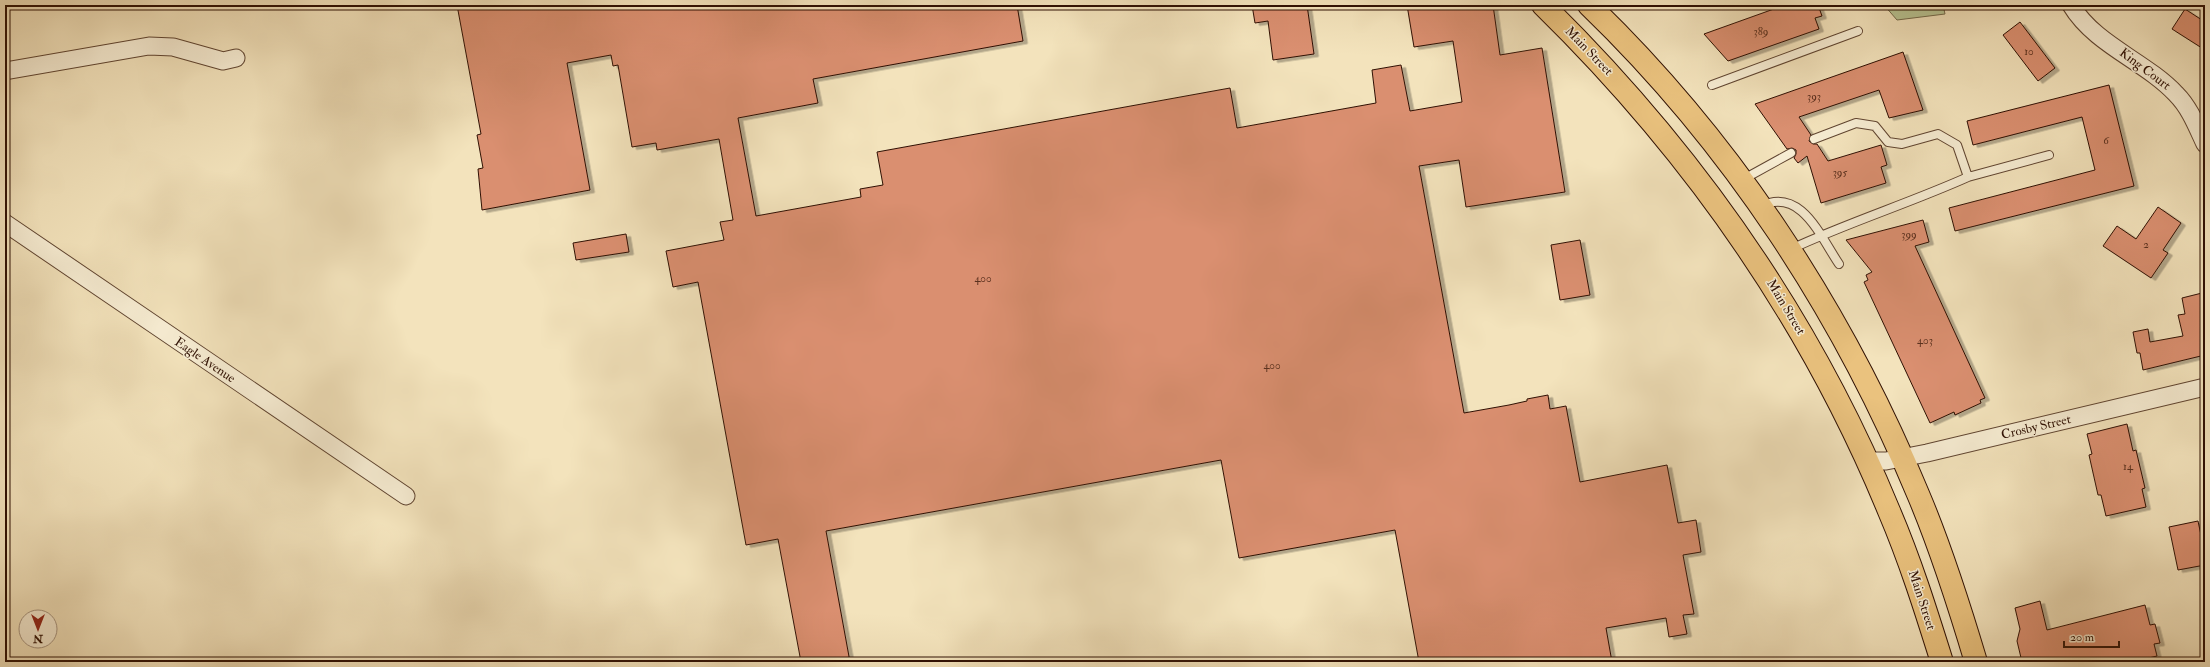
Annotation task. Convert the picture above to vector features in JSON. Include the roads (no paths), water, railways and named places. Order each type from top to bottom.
[{"type":"main road","name":"Main Street","points":[[1543,5],[1594,56],[1638,104],[1693,171],[1771,282],[1812,352],[1867,461],[1907,557],[1942,662]]},
{"type":"main road","points":[[1589,5],[1685,108],[1742,180],[1790,249],[1853,356],[1902,458],[1941,554],[1976,662]]},
{"type":"street","name":"King Court","points":[[2071,5],[2095,33],[2143,66],[2177,94],[2194,118],[2205,144]]},
{"type":"street","points":[[5,71],[149,46],[173,47],[223,61],[236,58]]},
{"type":"street","name":"Eagle Avenue","points":[[5,223],[406,496]]},
{"type":"street","name":"Crosby Street","points":[[1867,461],[1902,458],[2205,387]]},
{"type":"lane","points":[[1712,85],[1858,31]]},
{"type":"lane","points":[[1814,139],[1856,123],[1875,126],[1888,142],[1902,144],[1938,134],[1957,145],[1968,177]]},
{"type":"lane","points":[[1742,180],[1791,153]]},
{"type":"lane","points":[[1790,249],[1820,236],[1921,198],[1968,177],[2049,155]]},
{"type":"lane","points":[[1761,206],[1772,201],[1781,201],[1794,204],[1809,218],[1839,264]]}]
